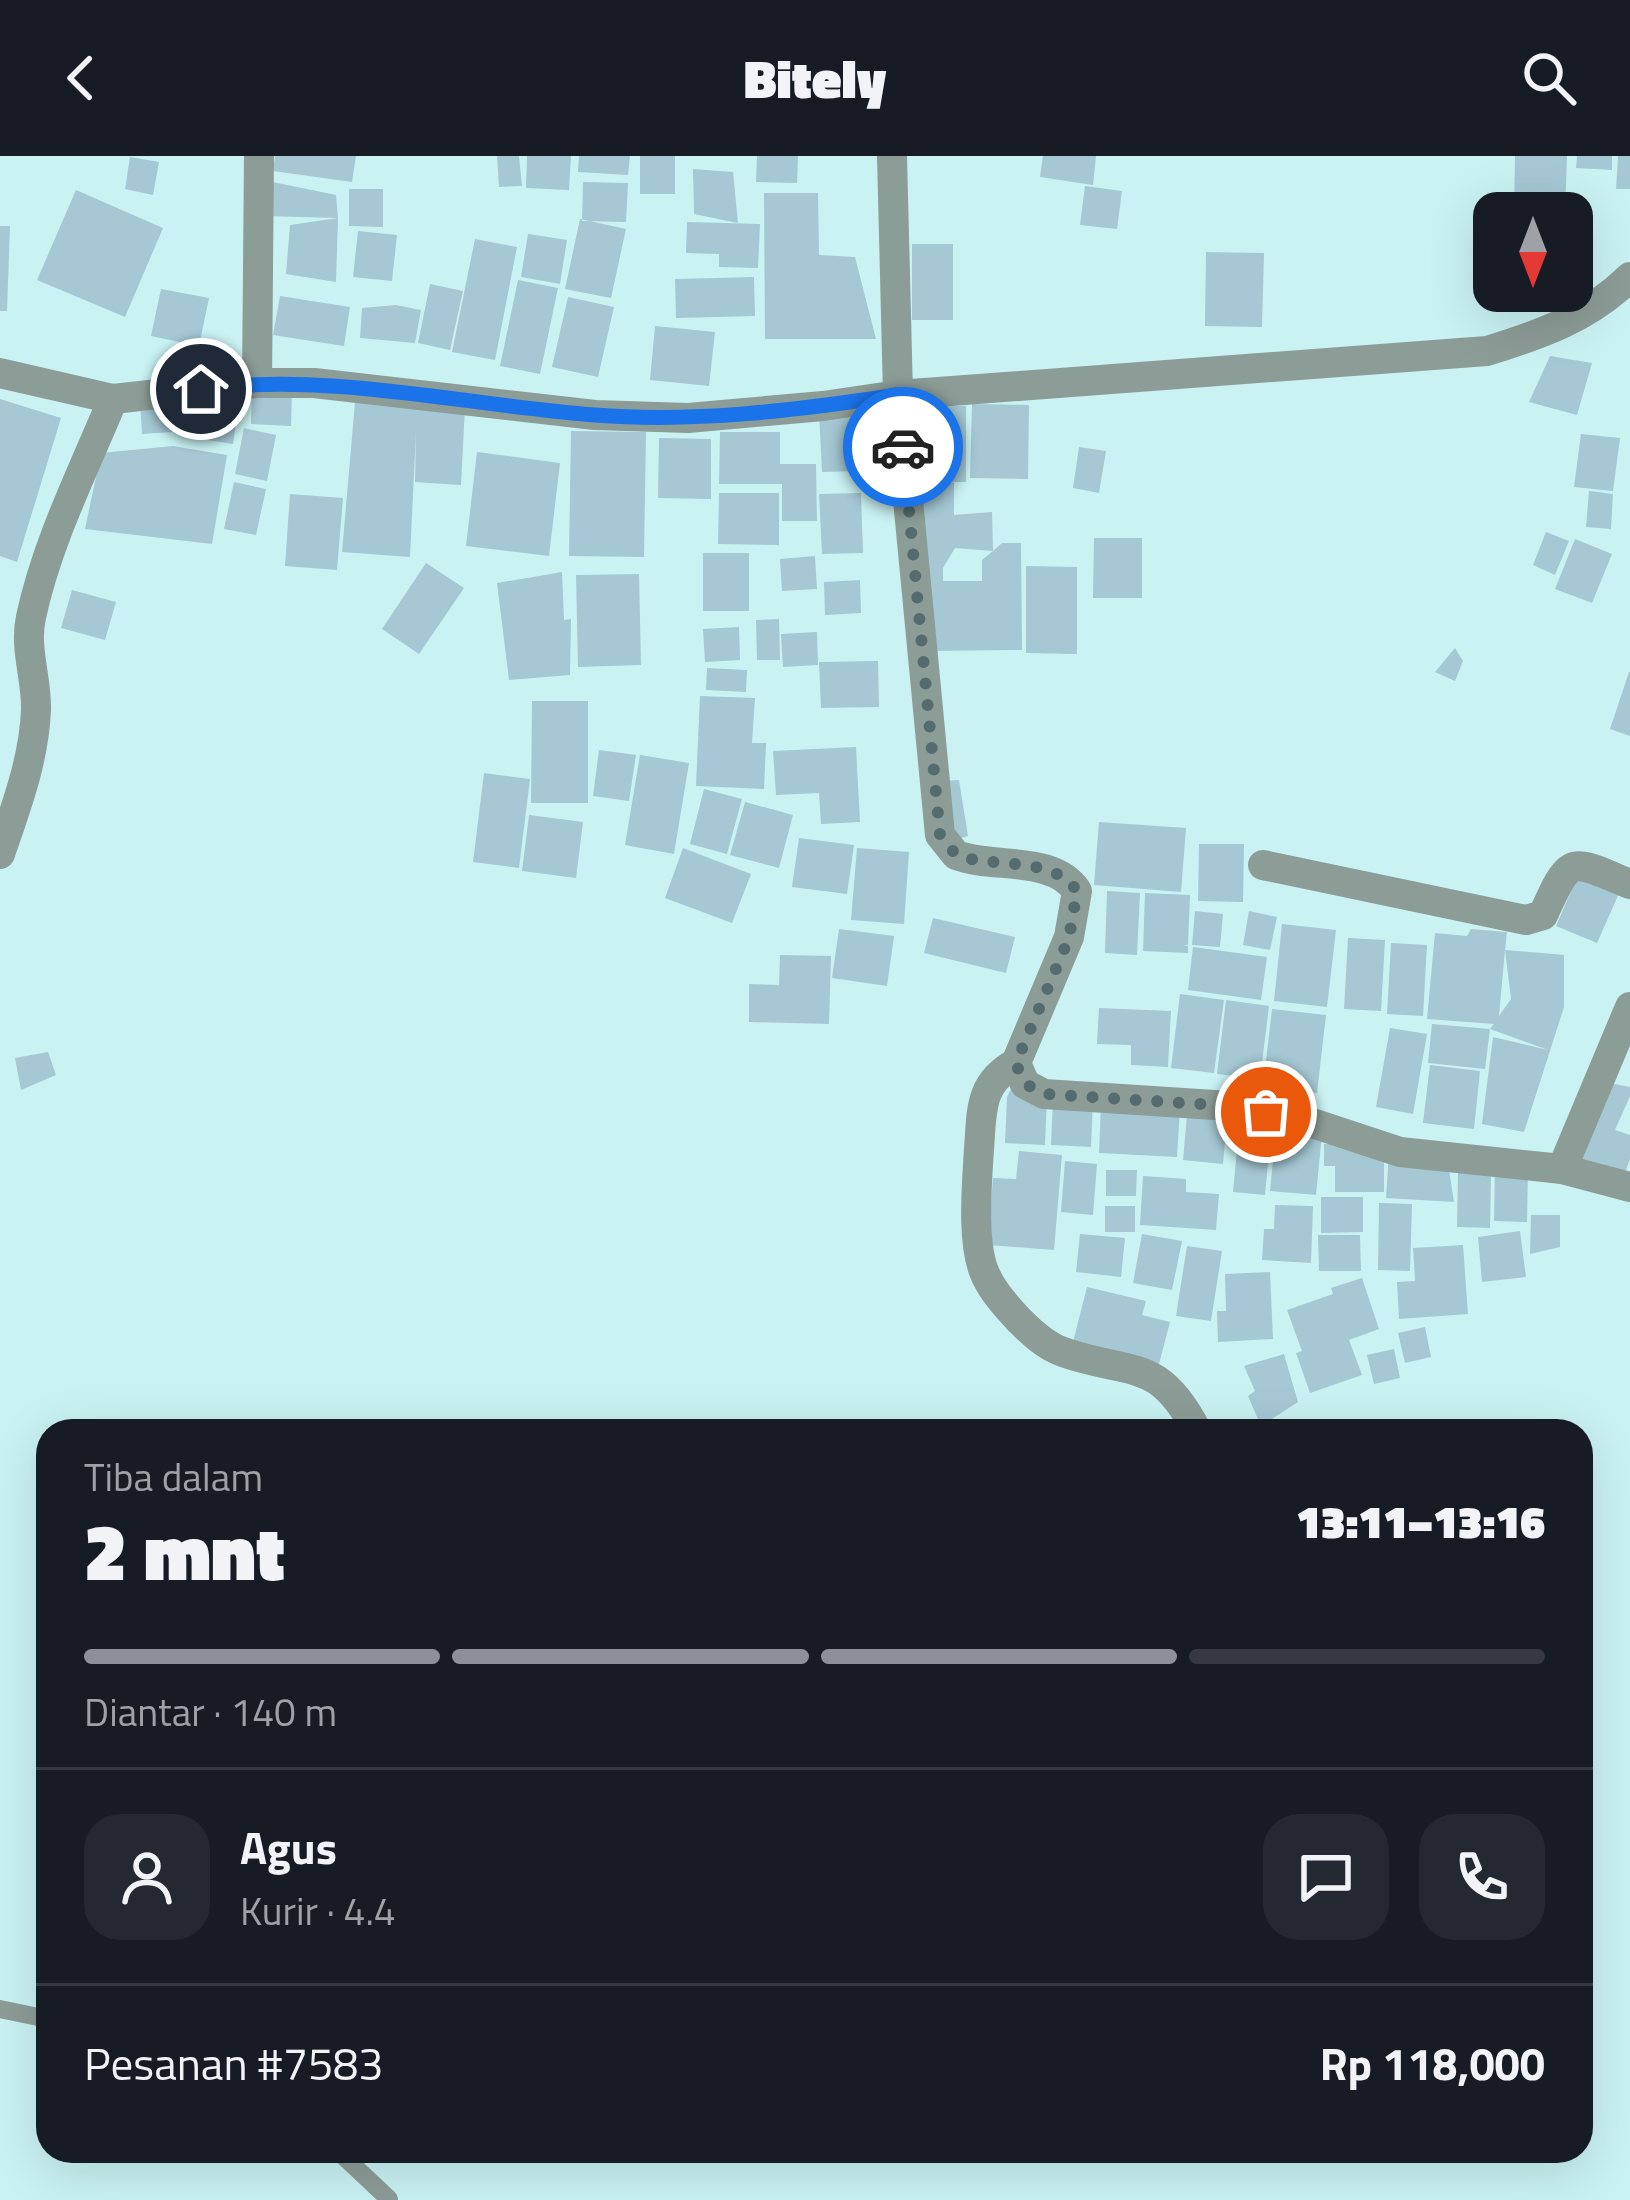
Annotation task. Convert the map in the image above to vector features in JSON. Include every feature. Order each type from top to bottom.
[{"type":"street","points":[[257,383],[260,156]]},
{"type":"street","points":[[892,156],[898,395],[940,835],[956,855],[1039,868],[1065,879],[1077,891],[1063,956],[1016,1063],[992,1079],[983,1104],[977,1182],[979,1252],[985,1274],[1004,1303],[1041,1340],[1066,1353],[1147,1372],[1168,1386],[1189,1419]]},
{"type":"street","points":[[0,373],[113,399],[257,383],[359,387],[595,415],[688,418],[898,395],[1486,351],[1563,326],[1593,309],[1630,277]]},
{"type":"street","points":[[0,854],[34,737],[30,620],[67,510],[113,399]]},
{"type":"street","points":[[1263,865],[1526,920],[1543,915],[1562,872],[1573,866],[1585,866],[1630,884]]},
{"type":"street","points":[[1562,1169],[1630,1007]]},
{"type":"street","points":[[1016,1063],[1025,1084],[1044,1094],[1230,1106],[1300,1119],[1400,1152],[1562,1169],[1630,1187]]},
{"type":"lane","points":[[0,2009],[36,2016]]},
{"type":"lane","points":[[351,2163],[389,2199]]},
{"type":"building","points":[[275,156],[356,156],[352,182],[273,171]]},
{"type":"building","points":[[497,156],[519,156],[522,186],[499,187]]},
{"type":"building","points":[[527,156],[571,156],[569,190],[526,188]]},
{"type":"building","points":[[579,156],[630,156],[628,175],[578,172]]},
{"type":"building","points":[[640,156],[675,156],[675,194],[640,194]]},
{"type":"building","points":[[757,156],[798,156],[797,183],[756,182]]},
{"type":"building","points":[[1043,156],[1096,156],[1093,185],[1040,177]]},
{"type":"building","points":[[1515,156],[1567,156],[1566,192],[1514,192]]},
{"type":"building","points":[[1577,156],[1612,156],[1612,170],[1576,168]]},
{"type":"building","points":[[1618,156],[1630,156],[1630,189],[1616,189]]},
{"type":"building","points":[[130,157],[159,162],[153,195],[125,189]]},
{"type":"building","points":[[693,169],[733,172],[738,223],[694,214]]},
{"type":"building","points":[[263,180],[336,195],[338,218],[264,216]]},
{"type":"building","points":[[583,182],[628,183],[626,222],[582,221]]},
{"type":"building","points":[[1085,186],[1122,191],[1117,229],[1080,225]]},
{"type":"building","points":[[349,189],[383,189],[383,227],[349,226]]},
{"type":"building","points":[[76,190],[163,228],[125,317],[37,280]]},
{"type":"building","points":[[764,193],[818,193],[819,255],[855,257],[876,339],[765,339]]},
{"type":"building","points":[[338,218],[336,282],[286,274],[290,225]]},
{"type":"building","points":[[580,219],[626,229],[611,298],[565,289]]},
{"type":"building","points":[[687,222],[760,224],[758,268],[719,267],[719,254],[686,253]]},
{"type":"building","points":[[0,226],[10,226],[7,311],[0,311]]},
{"type":"building","points":[[358,231],[397,235],[392,281],[353,277]]},
{"type":"building","points":[[528,234],[567,240],[560,284],[521,277]]},
{"type":"building","points":[[475,239],[517,247],[495,360],[452,352]]},
{"type":"building","points":[[912,244],[953,244],[953,320],[912,320]]},
{"type":"building","points":[[1206,252],[1264,253],[1262,327],[1205,326]]},
{"type":"building","points":[[754,277],[755,316],[676,318],[675,279]]},
{"type":"building","points":[[518,280],[558,288],[540,374],[500,366]]},
{"type":"building","points":[[430,284],[463,291],[450,350],[418,343]]},
{"type":"building","points":[[161,289],[209,298],[199,346],[151,336]]},
{"type":"building","points":[[280,296],[350,307],[344,346],[273,335]]},
{"type":"building","points":[[568,297],[614,307],[598,377],[552,367]]},
{"type":"building","points":[[396,305],[421,310],[415,343],[360,338],[362,308]]},
{"type":"building","points":[[655,326],[715,332],[709,386],[650,380]]},
{"type":"building","points":[[1550,356],[1592,363],[1577,415],[1529,402]]},
{"type":"building","points":[[252,390],[292,392],[291,426],[251,424]]},
{"type":"building","points":[[356,391],[465,407],[461,485],[415,482],[416,432],[410,557],[342,552]]},
{"type":"building","points":[[208,392],[240,397],[233,444],[201,439]]},
{"type":"building","points":[[0,399],[61,418],[17,562],[0,556]]},
{"type":"building","points":[[188,399],[189,431],[142,434],[140,401]]},
{"type":"building","points":[[972,404],[1029,405],[1028,479],[970,478]]},
{"type":"building","points":[[932,406],[966,406],[966,482],[932,482]]},
{"type":"building","points":[[861,411],[861,430],[901,428],[906,479],[867,482],[863,447],[863,471],[822,472],[819,412]]},
{"type":"building","points":[[244,428],[276,435],[267,481],[235,474]]},
{"type":"building","points":[[571,431],[646,432],[644,557],[569,556]]},
{"type":"building","points":[[720,432],[780,432],[780,464],[816,464],[817,521],[782,521],[782,484],[719,484]]},
{"type":"building","points":[[1581,434],[1620,438],[1613,491],[1574,487]]},
{"type":"building","points":[[659,438],[711,439],[711,499],[658,498]]},
{"type":"building","points":[[173,446],[227,455],[212,544],[85,529],[101,453]]},
{"type":"building","points":[[1079,447],[1106,451],[1099,493],[1073,488]]},
{"type":"building","points":[[477,452],[560,463],[549,556],[466,546]]},
{"type":"building","points":[[234,482],[266,489],[256,535],[224,529]]},
{"type":"building","points":[[954,482],[954,515],[992,512],[993,551],[1002,543],[1021,543],[1022,650],[925,651],[907,494]],"holes":[[[955,548],[993,551],[982,560],[982,581],[943,581],[943,568]]]},
{"type":"building","points":[[1589,491],[1613,494],[1611,529],[1586,527]]},
{"type":"building","points":[[719,493],[779,493],[779,545],[718,544]]},
{"type":"building","points":[[861,493],[863,553],[822,554],[819,494]]},
{"type":"building","points":[[290,494],[343,498],[337,570],[285,566]]},
{"type":"building","points":[[1546,532],[1569,541],[1555,575],[1533,565]]},
{"type":"building","points":[[1094,538],[1142,538],[1142,598],[1093,598]]},
{"type":"building","points":[[1575,539],[1612,554],[1592,603],[1555,589]]},
{"type":"building","points":[[703,553],[749,553],[749,611],[703,611]]},
{"type":"building","points":[[815,556],[817,589],[782,591],[780,559]]},
{"type":"building","points":[[426,563],[464,588],[419,654],[382,629]]},
{"type":"building","points":[[1026,566],[1077,567],[1077,654],[1026,653]]},
{"type":"building","points":[[562,572],[564,620],[571,619],[570,675],[509,680],[497,583]]},
{"type":"building","points":[[639,574],[641,665],[578,667],[576,575]]},
{"type":"building","points":[[860,580],[861,613],[825,615],[824,582]]},
{"type":"building","points":[[72,590],[116,602],[105,640],[61,628]]},
{"type":"building","points":[[779,619],[780,660],[757,660],[756,620]]},
{"type":"building","points":[[739,627],[740,660],[705,662],[703,629]]},
{"type":"building","points":[[817,632],[818,665],[783,667],[781,634]]},
{"type":"building","points":[[1455,648],[1463,661],[1455,681],[1435,672]]},
{"type":"building","points":[[878,661],[879,707],[821,708],[819,662]]},
{"type":"building","points":[[707,668],[747,670],[746,692],[706,690]]},
{"type":"building","points":[[1630,672],[1630,736],[1610,729]]},
{"type":"building","points":[[700,696],[755,698],[752,743],[766,743],[764,789],[696,786]]},
{"type":"building","points":[[532,701],[588,701],[588,803],[531,803]]},
{"type":"building","points":[[856,747],[860,822],[821,824],[819,793],[776,795],[773,751]]},
{"type":"building","points":[[599,750],[636,755],[629,801],[593,796]]},
{"type":"building","points":[[640,755],[689,763],[674,854],[625,845]]},
{"type":"building","points":[[484,773],[530,779],[519,868],[473,862]]},
{"type":"building","points":[[959,780],[968,836],[944,843],[936,781]]},
{"type":"building","points":[[704,789],[742,799],[727,854],[690,844]]},
{"type":"building","points":[[745,802],[793,815],[779,868],[730,855]]},
{"type":"building","points":[[529,815],[583,822],[576,878],[522,871]]},
{"type":"building","points":[[1099,822],[1186,828],[1181,892],[1094,885]]},
{"type":"building","points":[[799,838],[854,845],[847,894],[792,887]]},
{"type":"building","points":[[1199,844],[1244,844],[1243,902],[1198,901]]},
{"type":"building","points":[[683,848],[751,874],[732,923],[665,898]]},
{"type":"building","points":[[857,848],[909,852],[904,924],[851,920]]},
{"type":"building","points":[[1579,873],[1620,891],[1597,943],[1556,926]]},
{"type":"building","points":[[1107,891],[1140,893],[1137,955],[1105,953]]},
{"type":"building","points":[[1145,893],[1190,895],[1188,945],[1183,945],[1188,946],[1188,953],[1143,951]]},
{"type":"building","points":[[1195,911],[1223,914],[1220,947],[1192,945]]},
{"type":"building","points":[[1249,911],[1277,917],[1270,950],[1243,945]]},
{"type":"building","points":[[933,918],[1015,937],[1006,973],[924,953]]},
{"type":"building","points":[[1282,924],[1336,930],[1327,1007],[1274,1001]]},
{"type":"building","points":[[839,929],[894,936],[887,986],[832,978]]},
{"type":"building","points":[[1471,929],[1507,932],[1505,950],[1564,955],[1564,1007],[1524,1132],[1482,1124],[1493,1037],[1548,1050],[1490,1029],[1494,1024],[1427,1019],[1435,933],[1467,936]],"holes":[[[1505,950],[1511,999],[1499,1016]]]},
{"type":"building","points":[[1348,938],[1385,940],[1381,1011],[1344,1009]]},
{"type":"building","points":[[1391,943],[1427,945],[1423,1016],[1387,1014]]},
{"type":"building","points":[[1193,947],[1267,957],[1261,1000],[1188,990]]},
{"type":"building","points":[[780,955],[831,956],[829,1024],[749,1022],[749,984],[779,985]]},
{"type":"building","points":[[1180,994],[1224,1000],[1214,1073],[1171,1068]]},
{"type":"building","points":[[1226,1000],[1269,1006],[1260,1079],[1217,1074]]},
{"type":"building","points":[[1099,1008],[1171,1011],[1168,1067],[1131,1065],[1131,1045],[1097,1044]]},
{"type":"building","points":[[1272,1009],[1326,1015],[1317,1093],[1263,1086]]},
{"type":"building","points":[[1432,1024],[1490,1029],[1485,1069],[1428,1063]]},
{"type":"building","points":[[1390,1028],[1427,1034],[1413,1114],[1376,1107]]},
{"type":"building","points":[[48,1052],[56,1075],[21,1090],[15,1058]]},
{"type":"building","points":[[1430,1065],[1480,1071],[1474,1129],[1423,1123]]},
{"type":"building","points":[[1015,1080],[1047,1098],[1045,1145],[1005,1143],[1007,1097]]},
{"type":"building","points":[[1599,1081],[1630,1087],[1615,1130],[1630,1135],[1625,1173],[1566,1159]]},
{"type":"building","points":[[1053,1098],[1093,1100],[1091,1147],[1051,1145]]},
{"type":"building","points":[[1101,1104],[1180,1109],[1177,1157],[1099,1153]]},
{"type":"building","points":[[1188,1104],[1228,1108],[1223,1164],[1183,1160]]},
{"type":"building","points":[[1239,1129],[1271,1132],[1265,1195],[1233,1192]]},
{"type":"building","points":[[1276,1130],[1322,1134],[1316,1195],[1270,1191]]},
{"type":"building","points":[[1324,1144],[1359,1144],[1384,1154],[1384,1192],[1335,1192],[1335,1166],[1324,1166]]},
{"type":"building","points":[[1019,1151],[1062,1155],[1054,1250],[988,1245],[993,1178],[1016,1179]]},
{"type":"building","points":[[1389,1153],[1448,1163],[1454,1202],[1386,1198]]},
{"type":"building","points":[[1065,1161],[1097,1164],[1093,1215],[1061,1212]]},
{"type":"building","points":[[1495,1165],[1528,1168],[1527,1222],[1494,1221]]},
{"type":"building","points":[[1106,1170],[1137,1170],[1136,1196],[1106,1196]]},
{"type":"building","points":[[1458,1171],[1491,1172],[1490,1228],[1457,1227]]},
{"type":"building","points":[[1143,1176],[1186,1179],[1186,1192],[1219,1194],[1216,1230],[1140,1225]]},
{"type":"building","points":[[1321,1197],[1363,1197],[1363,1232],[1321,1233]]},
{"type":"building","points":[[1379,1203],[1412,1204],[1410,1271],[1378,1270]]},
{"type":"building","points":[[1275,1205],[1313,1206],[1311,1263],[1262,1260],[1264,1229],[1274,1229]]},
{"type":"building","points":[[1105,1206],[1135,1206],[1135,1232],[1105,1232]]},
{"type":"building","points":[[1531,1215],[1560,1215],[1560,1247],[1530,1254]]},
{"type":"building","points":[[1520,1231],[1526,1277],[1482,1282],[1478,1237]]},
{"type":"building","points":[[1080,1234],[1125,1238],[1121,1277],[1076,1272]]},
{"type":"building","points":[[1142,1234],[1182,1241],[1172,1290],[1133,1283]]},
{"type":"building","points":[[1318,1235],[1360,1235],[1361,1271],[1319,1271]]},
{"type":"building","points":[[1463,1245],[1468,1314],[1399,1319],[1397,1282],[1415,1281],[1413,1248]]},
{"type":"building","points":[[1187,1246],[1222,1251],[1211,1321],[1176,1316]]},
{"type":"building","points":[[1270,1272],[1273,1339],[1218,1342],[1217,1311],[1226,1311],[1225,1274]]},
{"type":"building","points":[[1362,1278],[1379,1329],[1349,1340],[1362,1375],[1310,1393],[1287,1310]]},
{"type":"building","points":[[1087,1287],[1146,1301],[1142,1315],[1170,1322],[1159,1364],[1073,1342]]},
{"type":"building","points":[[1425,1327],[1431,1357],[1405,1363],[1398,1333]]},
{"type":"building","points":[[1394,1349],[1400,1378],[1374,1384],[1367,1355]]},
{"type":"building","points":[[1284,1354],[1298,1402],[1272,1419],[1258,1419],[1248,1396],[1255,1391],[1244,1366]]},
{"type":"way so far","points":[[903,447],[940,835],[956,855],[1039,868],[1065,879],[1077,891],[1069,938],[1016,1063],[1020,1075],[1025,1084],[1044,1094],[1266,1112]]},
{"type":"route","points":[[201,389],[314,383],[595,415],[688,418],[898,395],[903,447]]}]
